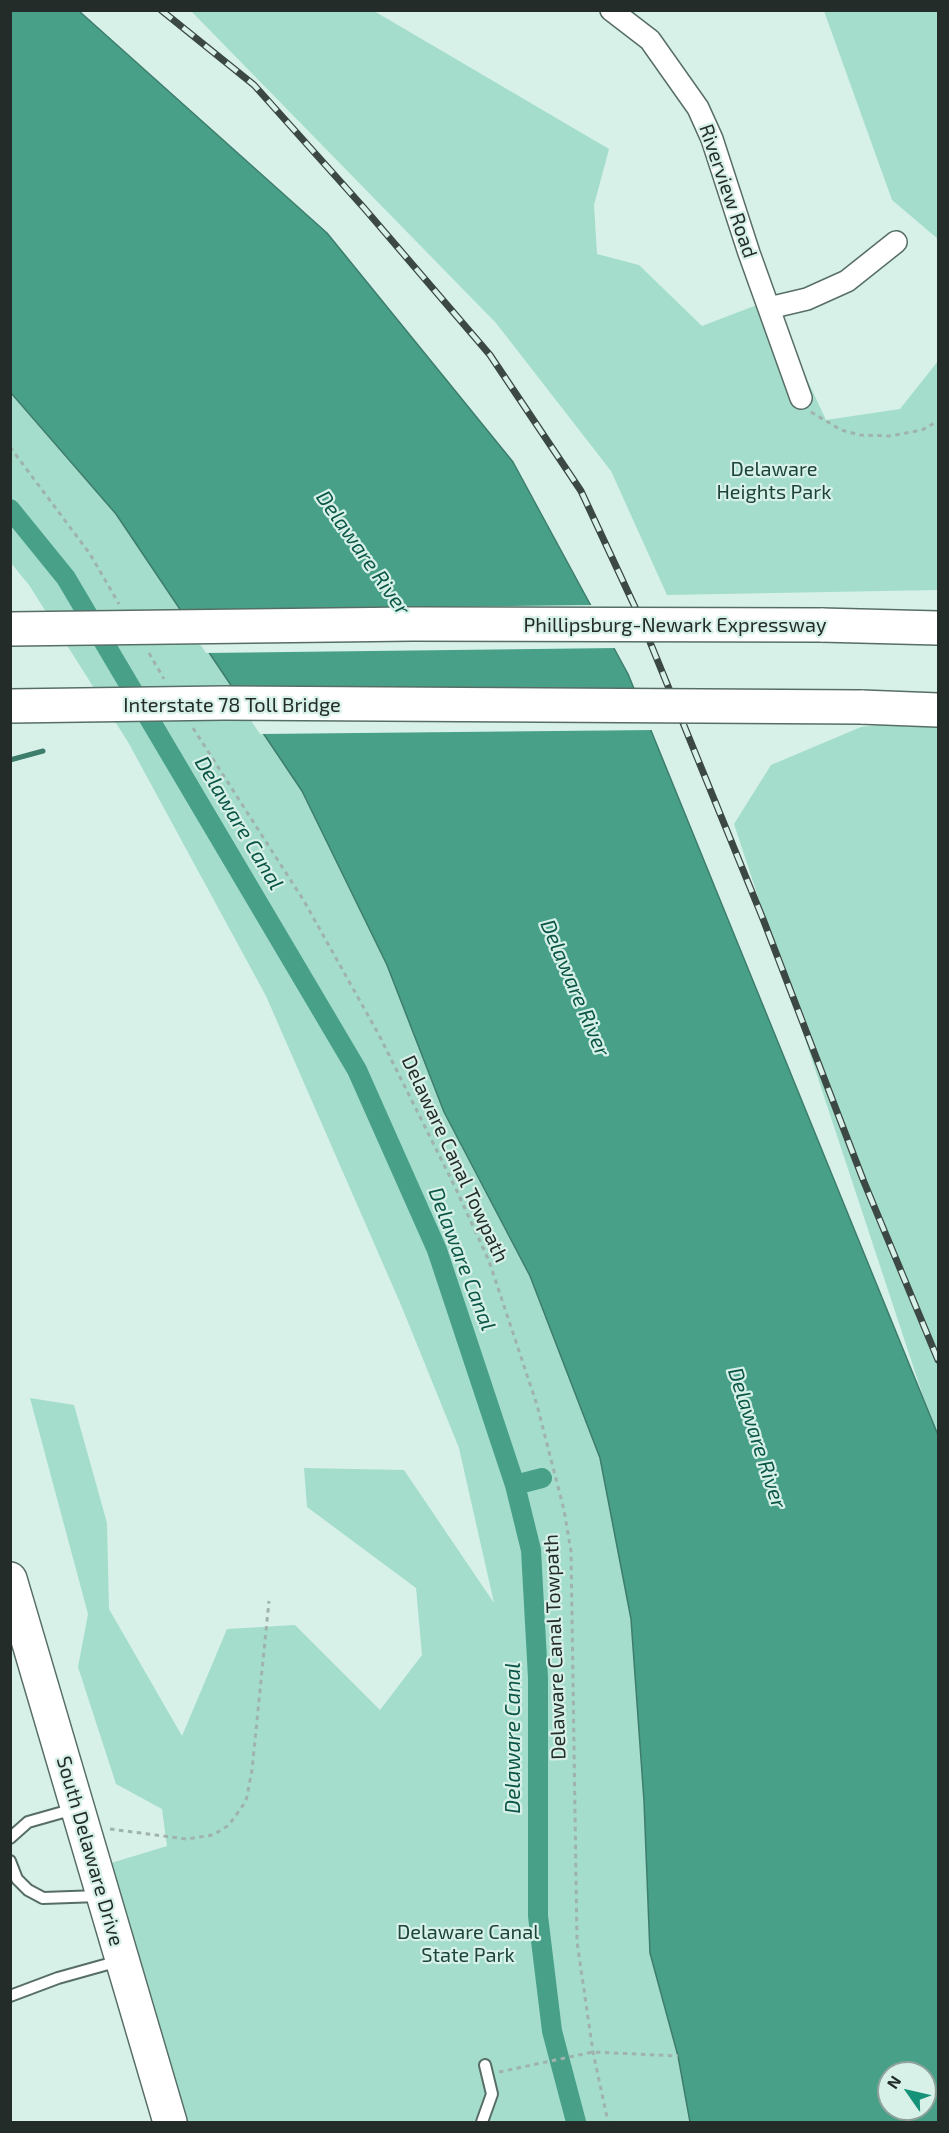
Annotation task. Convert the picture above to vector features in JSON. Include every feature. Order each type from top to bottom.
[{"type":"highway","name":"Phillipsburg-Newark Expressway","points":[[10,628],[412,624],[821,625],[939,628]]},
{"type":"highway","name":"Interstate 78 Toll Bridge","points":[[10,706],[224,703],[453,707],[861,707],[939,710]]},
{"type":"highway","name":"South Delaware Drive","points":[[10,1579],[170,2122]]},
{"type":"street","name":"Riverview Road","points":[[611,10],[650,40],[698,108],[712,139],[801,398]]},
{"type":"street","points":[[769,308],[807,299],[847,281],[896,242]]},
{"type":"lane","points":[[10,1838],[28,1822],[79,1816]]},
{"type":"lane","points":[[10,1861],[17,1879],[28,1890],[43,1898],[102,1896]]},
{"type":"lane","points":[[10,1996],[58,1978],[122,1960]]},
{"type":"lane","points":[[482,2122],[492,2094],[487,2069]]},
{"type":"path","points":[[801,398],[805,406],[816,416],[841,430],[860,435],[890,436],[922,430],[939,421]]},
{"type":"path","points":[[10,447],[90,554],[125,613]]},
{"type":"path","points":[[148,653],[166,682]]},
{"type":"path","name":"Delaware Canal Towpath","points":[[189,722],[304,901],[379,1035],[455,1187],[489,1261],[537,1405],[564,1510],[571,1551],[577,1942],[593,2052],[608,2122]]},
{"type":"path","points":[[79,1816],[186,1839],[213,1835],[230,1825],[246,1801],[252,1770],[269,1601]]},
{"type":"path","points":[[487,2069],[518,2067],[593,2052],[678,2056]]},
{"type":"green space","name":"Delaware Heights Park","points":[[191,11],[374,11],[609,149],[594,205],[597,254],[639,265],[702,326],[770,300],[826,420],[900,409],[938,361],[938,590],[667,595],[611,471],[496,323]]},
{"type":"green space","points":[[824,11],[938,11],[938,239],[892,200]]},
{"type":"green space","name":"Delaware Canal State Park","points":[[10,393],[116,514],[302,791],[387,965],[444,1112],[530,1276],[600,1458],[631,1619],[644,1801],[650,1953],[678,2056],[690,2122],[185,2122],[108,1864],[167,1846],[162,1809],[116,1784],[78,1667],[88,1614],[30,1398],[74,1405],[107,1523],[109,1609],[182,1736],[227,1629],[295,1625],[380,1710],[422,1655],[416,1588],[307,1507],[304,1468],[404,1470],[494,1603],[459,1448],[401,1305],[266,996],[128,742],[29,585],[11,563]]},
{"type":"green space","points":[[905,722],[938,724],[938,1435],[923,1396],[734,824],[771,765],[861,727]]},
{"type":"water","name":"Delaware River","points":[[10,11],[79,11],[327,233],[513,462],[628,674],[938,1435],[938,2122],[690,2122],[678,2056],[650,1953],[644,1801],[631,1619],[600,1458],[530,1276],[444,1112],[387,965],[302,791],[116,514],[11,393]]},
{"type":"pier","points":[[594,605],[617,648],[206,653],[177,610]]},
{"type":"pier","points":[[637,688],[654,730],[260,734],[232,692]]},
{"type":"waterway","name":"Delaware Canal","points":[[10,509],[66,578],[357,1070],[437,1250],[515,1485],[531,1550],[538,1678],[538,1916],[552,2031],[576,2122]]},
{"type":"waterway","points":[[10,760],[43,751]]},
{"type":"waterway","points":[[515,1485],[542,1478]]},
{"type":"railway","points":[[161,10],[254,85],[364,208],[490,355],[581,491],[641,620],[763,919],[864,1182],[938,1360]]}]
